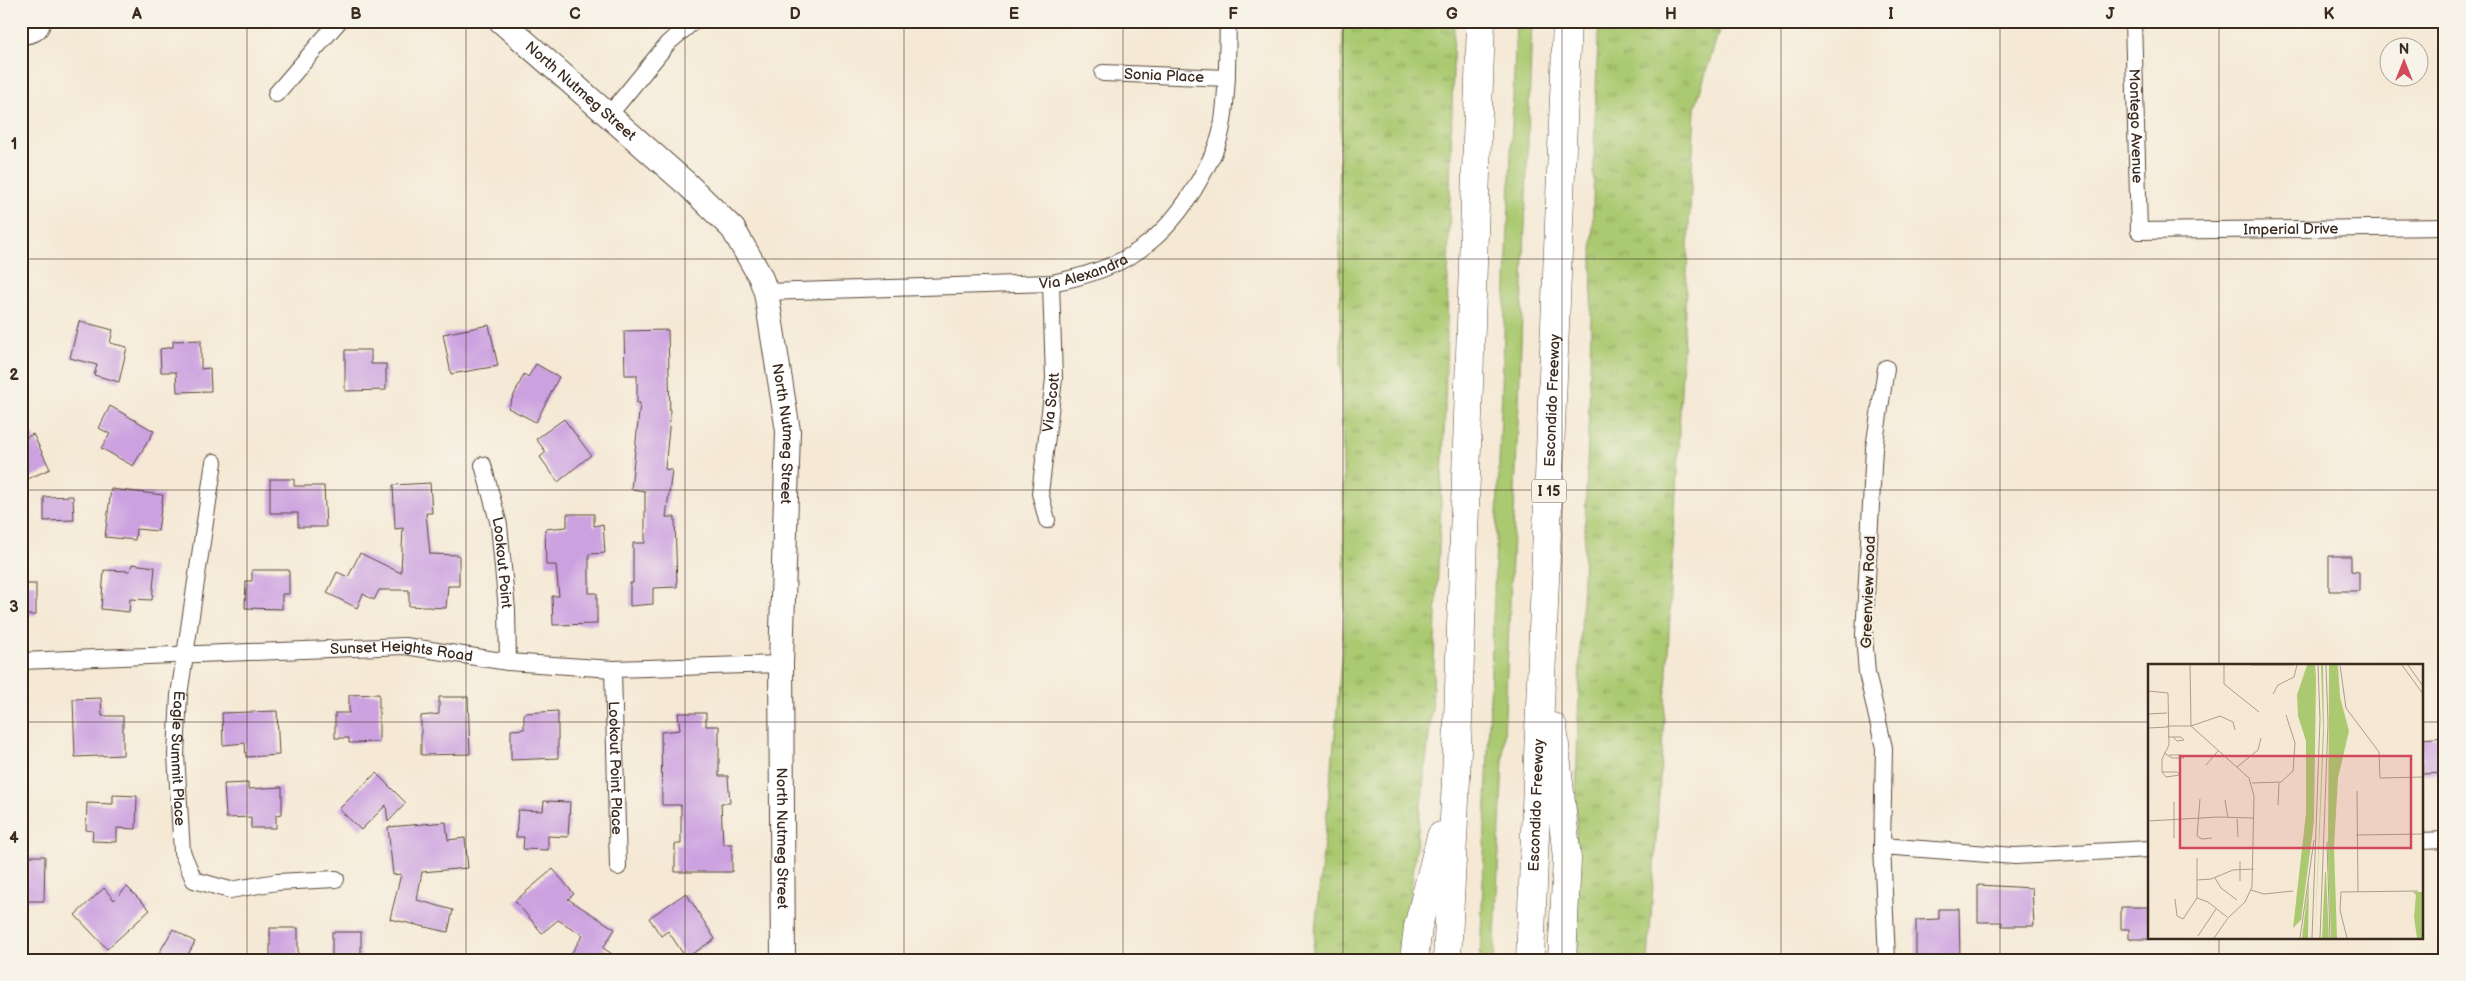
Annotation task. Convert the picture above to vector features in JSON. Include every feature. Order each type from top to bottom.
[{"type":"highway","points":[[1447,960],[1456,779],[1481,21]]},
{"type":"highway","name":"Escondido Freeway","points":[[1530,960],[1567,21]]},
{"type":"highway","points":[[1543,632],[1567,859],[1562,960]]},
{"type":"highway","points":[[1414,960],[1418,927],[1456,779]]},
{"type":"street","points":[[21,36],[31,35],[41,29],[43,21]]},
{"type":"street","points":[[276,94],[339,21]]},
{"type":"street","name":"North Nutmeg Street","points":[[501,21],[688,184],[733,229],[760,276],[766,292],[788,431],[781,664],[783,960]]},
{"type":"street","points":[[609,115],[668,43],[694,21]]},
{"type":"street","name":"Via Alexandra","points":[[766,292],[1051,284],[1082,278],[1124,260],[1150,243],[1173,222],[1189,200],[1210,161],[1222,128],[1227,78],[1228,21]]},
{"type":"street","name":"Montego Avenue","points":[[2133,21],[2139,231]]},
{"type":"street","name":"Sonia Place","points":[[1103,72],[1227,78]]},
{"type":"street","name":"Imperial Drive","points":[[2139,231],[2445,227]]},
{"type":"street","name":"Via Scott","points":[[1047,520],[1040,493],[1054,380],[1051,284]]},
{"type":"street","name":"Greenview Road","points":[[1886,368],[1874,448],[1864,635],[1867,673],[1884,748],[1882,846],[1887,960]]},
{"type":"street","name":"Eagle Summit Place","points":[[214,462],[179,695],[176,755],[182,852],[194,880],[230,890],[277,882],[336,879]]},
{"type":"street","name":"Lookout Point","points":[[483,465],[499,525],[507,610],[508,662]]},
{"type":"street","name":"Sunset Heights Road","points":[[21,661],[405,646],[508,662],[613,669],[781,664]]},
{"type":"street","name":"Lookout Point Place","points":[[613,669],[618,867]]},
{"type":"street","points":[[2424,841],[2445,840]]},
{"type":"street","points":[[1882,846],[2016,856],[2148,850]]},
{"type":"green space","points":[[1343,21],[1454,21],[1445,410],[1432,709],[1403,960],[1312,960],[1335,735],[1345,610],[1339,196]]},
{"type":"green space","points":[[1516,21],[1532,21],[1519,402],[1494,960],[1480,960]]},
{"type":"green space","points":[[1599,21],[1722,21],[1695,108],[1667,673],[1648,960],[1577,960],[1577,751],[1589,403]]},
{"type":"building","points":[[79,321],[113,330],[110,343],[127,347],[119,382],[94,375],[97,365],[70,358]]},
{"type":"building","points":[[489,325],[498,366],[451,374],[443,334]]},
{"type":"building","points":[[668,330],[670,418],[665,469],[672,470],[666,517],[675,517],[677,587],[653,588],[653,604],[630,606],[630,583],[633,583],[633,543],[645,543],[645,491],[631,489],[640,403],[637,403],[637,375],[625,375],[624,331]]},
{"type":"building","points":[[201,340],[201,369],[210,368],[211,391],[177,392],[176,372],[161,372],[160,349],[173,347],[173,341]]},
{"type":"building","points":[[345,350],[371,350],[371,364],[386,364],[386,390],[345,391]]},
{"type":"building","points":[[536,364],[559,377],[536,422],[508,408],[524,374],[528,377]]},
{"type":"building","points":[[110,406],[154,431],[133,466],[101,448],[110,434],[99,428]]},
{"type":"building","points":[[564,419],[591,455],[558,482],[540,457],[546,452],[536,439]]},
{"type":"building","points":[[33,434],[50,469],[21,482],[21,440]]},
{"type":"building","points":[[270,479],[294,479],[294,486],[324,486],[326,527],[298,527],[298,513],[270,513]]},
{"type":"building","points":[[430,483],[432,513],[426,513],[430,554],[459,555],[459,586],[448,586],[446,608],[409,606],[409,590],[379,590],[374,600],[363,594],[357,608],[327,593],[337,572],[348,577],[360,553],[401,573],[403,528],[395,529],[393,485]]},
{"type":"building","points":[[111,489],[163,495],[158,531],[136,529],[135,540],[105,537]]},
{"type":"building","points":[[73,496],[74,520],[44,521],[44,497]]},
{"type":"building","points":[[567,514],[594,514],[594,526],[603,524],[605,553],[589,554],[589,593],[597,593],[597,624],[553,625],[552,596],[559,596],[556,565],[546,565],[545,529],[567,527]]},
{"type":"building","points":[[2329,556],[2351,556],[2351,571],[2359,572],[2359,591],[2329,591]]},
{"type":"building","points":[[132,564],[155,567],[152,600],[130,599],[129,612],[101,609],[104,570],[130,571]]},
{"type":"building","points":[[252,570],[289,570],[289,594],[282,594],[282,609],[245,608],[246,581],[252,581]]},
{"type":"building","points":[[21,584],[36,584],[36,615],[21,615]]},
{"type":"building","points":[[379,694],[379,742],[349,743],[349,738],[335,738],[335,713],[349,713],[349,695]]},
{"type":"building","points":[[439,697],[468,697],[470,754],[421,755],[421,716],[439,714]]},
{"type":"building","points":[[101,698],[102,716],[123,716],[123,755],[75,757],[73,699]]},
{"type":"building","points":[[277,711],[279,755],[246,757],[245,743],[223,745],[222,713]]},
{"type":"building","points":[[558,711],[558,758],[511,760],[511,730],[524,729],[524,713]]},
{"type":"building","points":[[678,713],[706,713],[706,726],[719,726],[719,776],[728,776],[730,803],[721,803],[723,844],[732,844],[732,872],[675,872],[675,844],[681,844],[681,805],[662,805],[661,732],[680,730]]},
{"type":"building","points":[[2445,737],[2445,773],[2424,774],[2424,739]]},
{"type":"building","points":[[376,773],[406,803],[388,822],[386,805],[361,830],[339,809]]},
{"type":"building","points":[[248,783],[248,789],[282,787],[282,814],[276,815],[276,828],[251,828],[251,817],[226,818],[224,784]]},
{"type":"building","points":[[113,795],[137,796],[136,829],[117,828],[117,842],[92,841],[93,831],[86,830],[87,803],[113,804]]},
{"type":"building","points":[[544,801],[570,802],[568,837],[548,836],[548,850],[523,849],[524,837],[516,837],[518,810],[543,811]]},
{"type":"building","points":[[446,822],[448,840],[465,838],[468,868],[422,872],[417,900],[453,910],[448,932],[390,919],[401,874],[393,875],[388,827]]},
{"type":"building","points":[[21,856],[45,856],[44,901],[21,901]]},
{"type":"building","points":[[553,869],[574,894],[568,899],[615,929],[603,948],[621,960],[567,960],[583,935],[558,920],[542,933],[515,901]]},
{"type":"building","points":[[1978,885],[2032,888],[2034,926],[2002,926],[2002,922],[1978,922]]},
{"type":"building","points":[[127,887],[150,910],[107,949],[75,915],[104,888],[114,900]]},
{"type":"building","points":[[686,893],[715,939],[686,958],[668,931],[661,936],[649,918]]},
{"type":"building","points":[[2121,907],[2148,907],[2148,938],[2150,939],[2129,939],[2129,929],[2121,929]]},
{"type":"building","points":[[1939,909],[1959,909],[1960,960],[1916,960],[1916,920],[1939,919]]},
{"type":"building","points":[[270,928],[298,928],[298,960],[270,960]]},
{"type":"building","points":[[173,929],[195,942],[185,960],[155,960]]},
{"type":"building","points":[[332,932],[361,932],[361,960],[332,960]]}]
